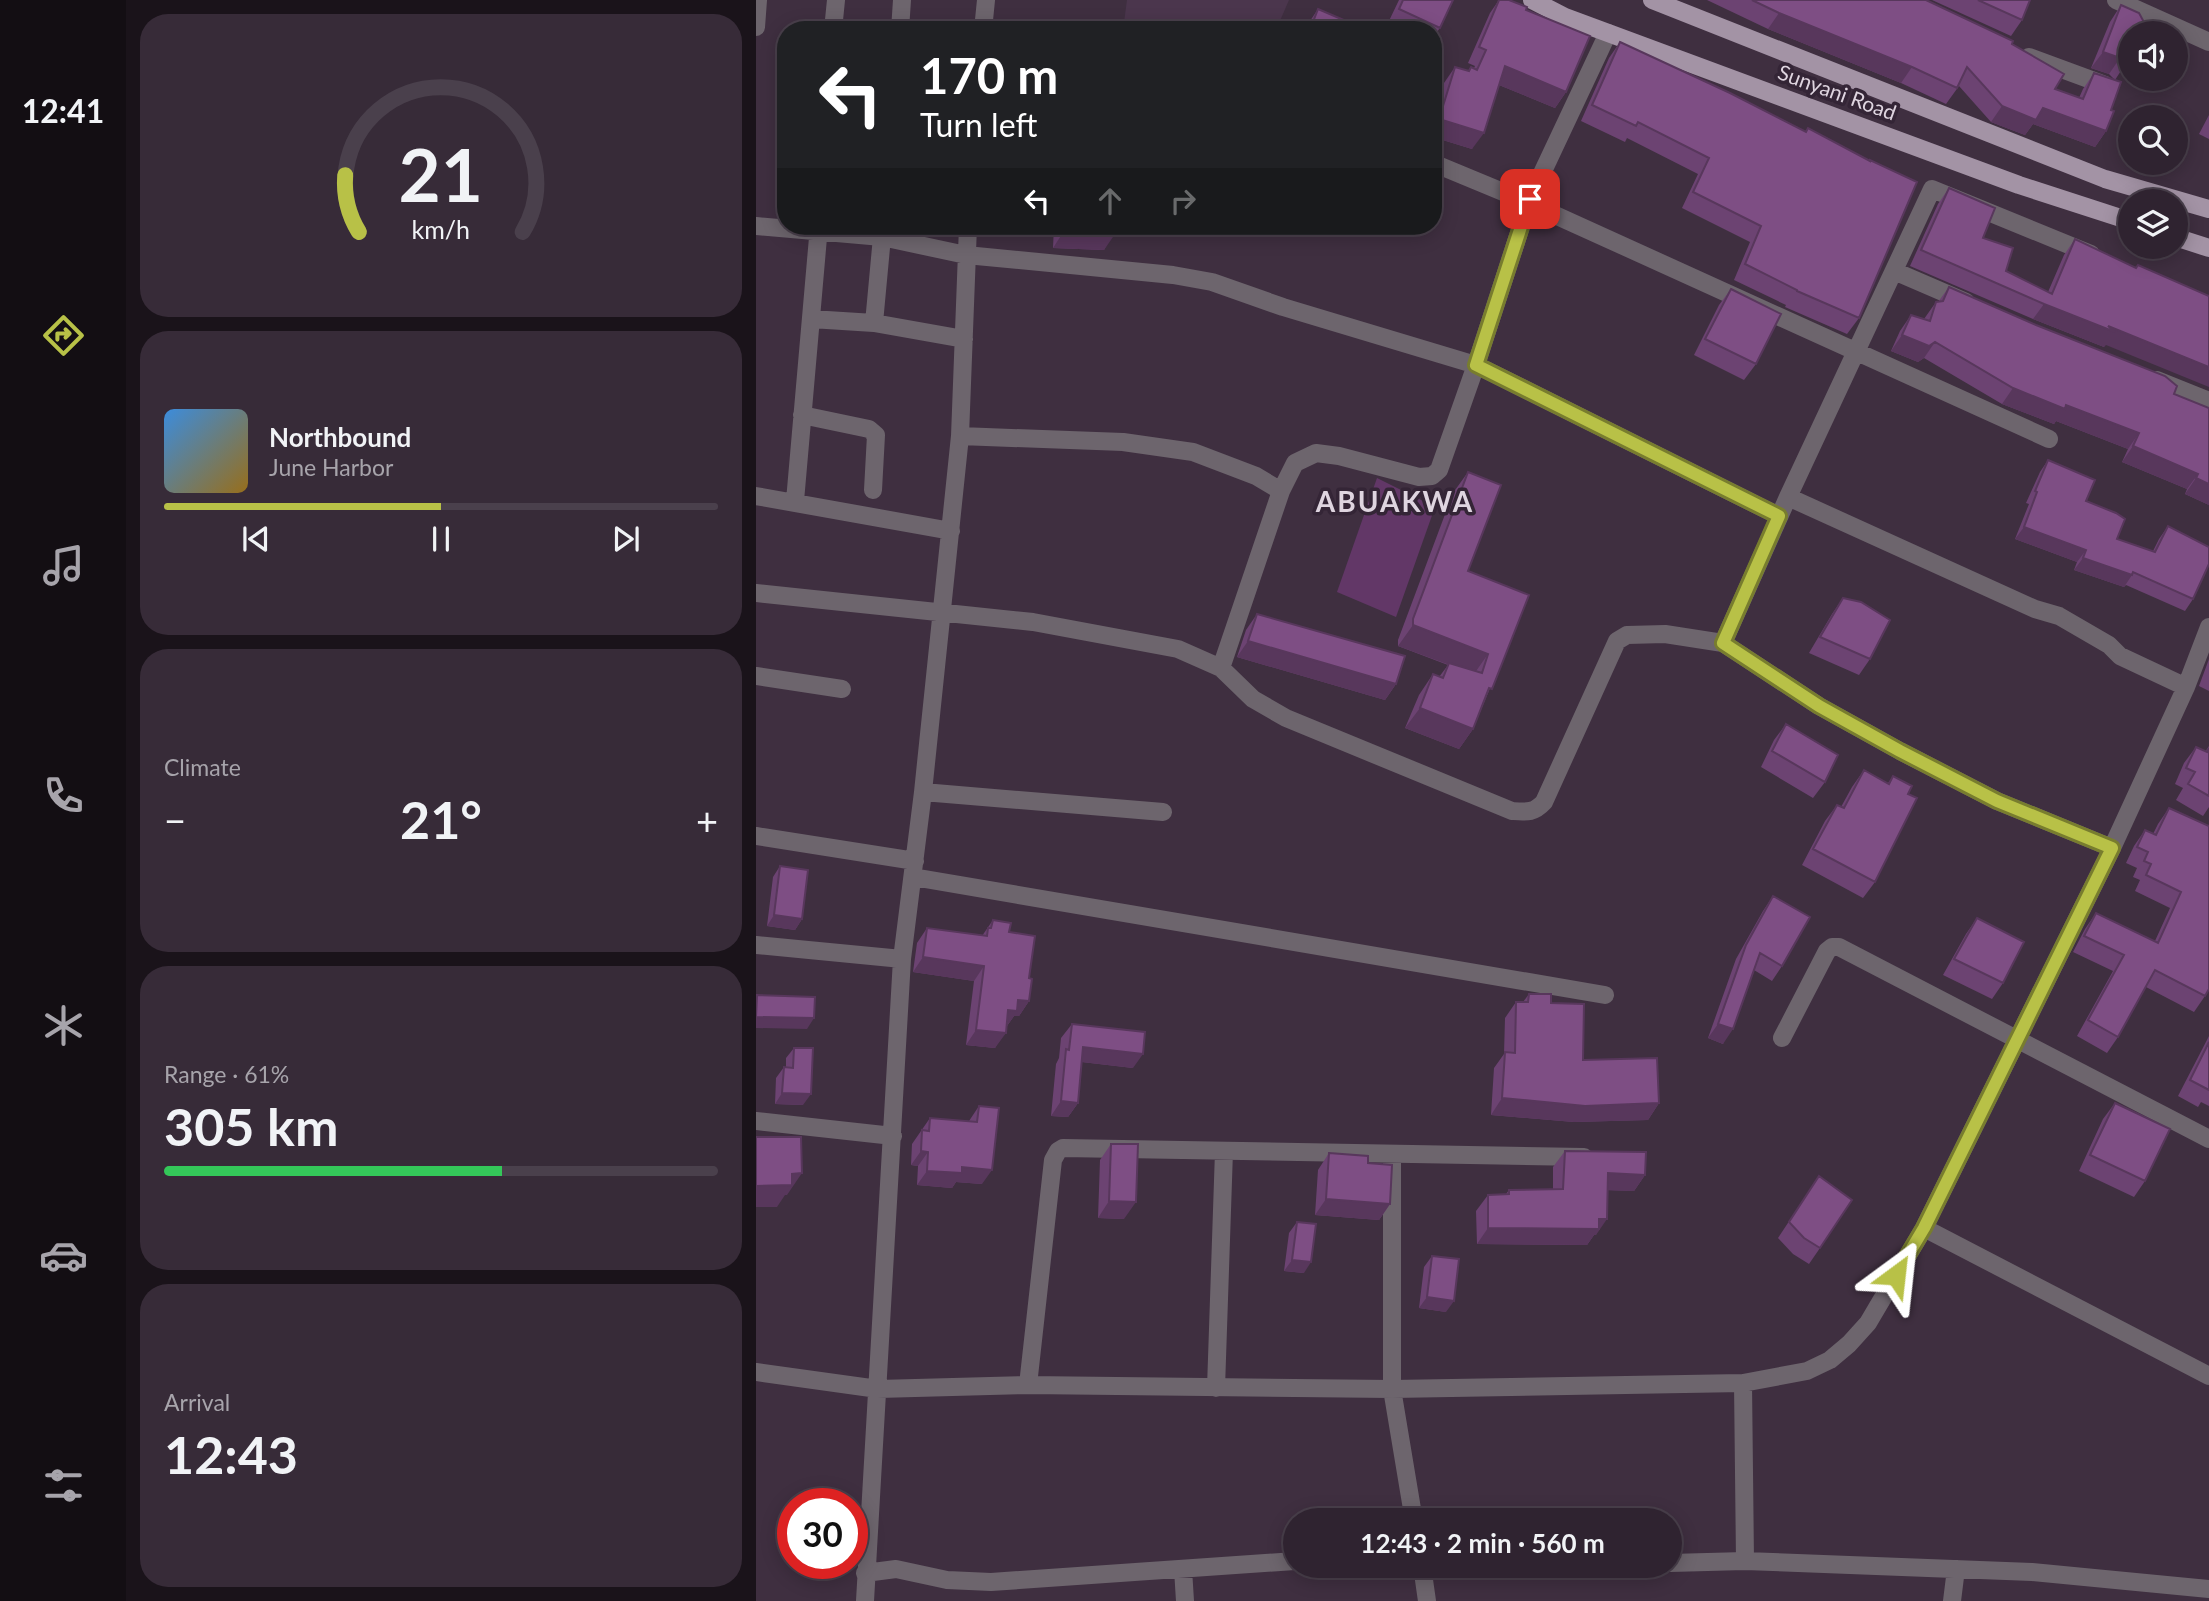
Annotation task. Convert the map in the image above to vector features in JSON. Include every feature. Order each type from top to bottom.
[{"type":"main road","name":"Sunyani Road","points":[[1532,0],[1566,18],[2019,185],[2118,217]]},
{"type":"main road","name":"Sunyani Road","points":[[1652,0],[2105,179],[2209,209]]},
{"type":"main road","points":[[2188,241],[2209,248]]},
{"type":"street","points":[[756,27],[758,0]]},
{"type":"street","points":[[835,21],[836,0]]},
{"type":"street","points":[[901,21],[902,0]]},
{"type":"street","points":[[985,21],[986,0]]},
{"type":"street","points":[[2116,0],[2209,42]]},
{"type":"street","points":[[1221,668],[1281,491],[1295,463],[1316,453],[1339,456],[1419,477],[1432,476],[1439,470],[1530,199],[1608,33]]},
{"type":"street","points":[[2019,52],[2105,85]]},
{"type":"street","points":[[1442,167],[1503,192],[1530,199],[1555,215],[2049,439]]},
{"type":"street","points":[[1723,643],[1779,516],[1932,189],[2111,262]]},
{"type":"street","points":[[756,226],[777,227]]},
{"type":"street","points":[[795,501],[818,235]]},
{"type":"street","points":[[874,323],[883,235]]},
{"type":"street","points":[[897,235],[966,255],[1173,275],[1212,282],[1283,307],[1476,365],[1779,516]]},
{"type":"street","points":[[868,1542],[902,959],[923,792],[960,436],[967,235]]},
{"type":"street","points":[[1894,271],[1980,308]]},
{"type":"street","points":[[811,318],[874,323],[964,339]]},
{"type":"street","points":[[2145,375],[2209,401]]},
{"type":"street","points":[[802,415],[869,429],[876,435],[873,490]]},
{"type":"street","points":[[960,436],[1123,442],[1193,452],[1256,476],[1281,491]]},
{"type":"street","points":[[756,496],[951,531]]},
{"type":"street","points":[[1788,497],[2035,609],[2059,616],[2109,645],[2120,656],[2186,687]]},
{"type":"street","points":[[756,593],[1033,622],[1178,649],[1221,668],[1253,699],[1286,718],[1512,811],[1526,812],[1535,811],[1544,802],[1617,641],[1627,635],[1665,634],[1699,638],[1723,643],[1819,706],[1997,801],[2112,848]]},
{"type":"street","points":[[756,1372],[878,1389],[1028,1385],[1392,1390],[1743,1382],[1807,1371],[1830,1360],[1868,1323],[1924,1228],[2112,848],[2186,687],[2209,627]]},
{"type":"street","points":[[756,676],[842,689]]},
{"type":"street","points":[[923,792],[1163,812]]},
{"type":"street","points":[[756,836],[914,869],[1605,995]]},
{"type":"street","points":[[756,945],[902,959]]},
{"type":"street","points":[[1782,1038],[1827,951],[1832,947],[1839,947],[2209,1139]]},
{"type":"street","points":[[756,1121],[893,1136]]},
{"type":"street","points":[[1028,1385],[1053,1160],[1063,1147],[1595,1157]]},
{"type":"street","points":[[1216,1388],[1224,1151]]},
{"type":"street","points":[[1392,1154],[1392,1390],[1412,1508]]},
{"type":"street","points":[[1924,1228],[2209,1376]]},
{"type":"street","points":[[1743,1382],[1745,1561]]},
{"type":"street","points":[[1682,1563],[1745,1561],[2032,1572],[2155,1592],[2209,1589]]},
{"type":"street","points":[[868,1573],[896,1569],[947,1580],[991,1582],[1283,1562]]},
{"type":"street","points":[[1183,1569],[1185,1601]]},
{"type":"street","points":[[1952,1601],[1956,1569]]},
{"type":"street","points":[[1424,1578],[1427,1601]]},
{"type":"street","points":[[865,1601],[866,1579]]},
{"type":"shaded area","points":[[1127,0],[1289,0],[1280,21],[1124,21]]},
{"type":"shaded area","points":[[1377,478],[1435,507],[1396,617],[1337,592]]},
{"type":"building","points":[[1403,0],[1453,0],[1442,24],[1442,21],[1425,21],[1399,9]]},
{"type":"building","points":[[1499,0],[1509,0],[1527,7],[1526,10],[1590,36],[1566,92],[1505,66],[1484,133],[1442,120],[1442,109],[1455,67],[1469,71],[1471,67],[1477,70],[1486,50],[1479,47]]},
{"type":"building","points":[[1752,0],[1926,0],[2013,41],[2012,44],[2064,74],[2055,89],[2083,99],[2094,73],[2118,81],[2118,90],[2111,110],[2114,111],[2106,131],[2043,108],[2036,120],[2002,106],[1967,67],[1957,88]]},
{"type":"building","points":[[1978,0],[2030,0],[2022,20]]},
{"type":"building","points":[[2121,5],[2139,13],[2143,21],[2118,21],[2118,57],[2103,52]]},
{"type":"building","points":[[1318,9],[1346,21],[1313,21]]},
{"type":"building","points":[[1620,42],[1806,132],[1808,128],[1917,182],[1859,318],[1797,291],[1745,264],[1761,226],[1693,192],[1709,158],[1638,122],[1636,126],[1592,105]]},
{"type":"building","points":[[1949,188],[1995,208],[1983,238],[2013,248],[2006,271],[2052,294],[2075,239],[2136,268],[2138,265],[2209,296],[2209,367],[2108,326],[2115,332],[2044,304],[1921,250]]},
{"type":"building","points":[[1949,287],[2165,376],[2177,386],[2174,394],[2209,408],[2209,484],[2196,478],[2198,474],[2133,446],[2139,433],[2066,405],[2065,409],[2013,388],[1935,342],[1929,346],[1902,335],[1911,315],[1930,321],[1936,302],[1943,301]]},
{"type":"building","points":[[1731,289],[1781,314],[1756,364],[1705,339]]},
{"type":"building","points":[[2048,460],[2095,480],[2086,501],[2125,519],[2117,539],[2155,552],[2168,526],[2209,547],[2209,564],[2193,599],[2133,572],[2132,575],[2083,558],[2086,550],[2024,527]]},
{"type":"building","points":[[1468,472],[1501,485],[1468,571],[1529,595],[1492,689],[1489,688],[1473,729],[1420,708],[1433,674],[1443,678],[1449,663],[1482,673],[1488,654],[1413,625]]},
{"type":"building","points":[[1843,598],[1861,602],[1890,620],[1870,659],[1820,637]]},
{"type":"building","points":[[1257,614],[1405,656],[1396,684],[1248,641]]},
{"type":"building","points":[[1786,724],[1838,755],[1825,782],[1772,751]]},
{"type":"building","points":[[2196,747],[2207,752],[2209,748],[2209,796],[2188,784],[2195,772],[2186,768]]},
{"type":"building","points":[[1864,770],[1889,784],[1893,776],[1912,786],[1908,794],[1917,798],[1875,882],[1813,849],[1837,805],[1844,808]]},
{"type":"building","points":[[2169,808],[2209,826],[2209,989],[2205,996],[2155,970],[2118,1037],[2088,1020],[2124,955],[2084,936],[2096,913],[2158,943],[2181,892],[2146,875],[2151,864],[2144,861],[2148,852],[2137,847],[2145,830],[2156,835]]},
{"type":"building","points":[[780,866],[808,870],[802,919],[774,915]]},
{"type":"building","points":[[1773,896],[1810,917],[1782,966],[1760,953],[1733,1029],[1718,1024],[1746,945]]},
{"type":"building","points":[[1977,918],[2024,942],[2003,983],[1954,959]]},
{"type":"building","points":[[993,920],[1011,923],[1009,932],[1035,936],[1029,978],[1032,979],[1029,1001],[1018,1000],[1017,1011],[1008,1010],[1006,1033],[976,1030],[984,966],[923,957],[927,928],[987,936]]},
{"type":"building","points":[[1529,994],[1551,994],[1551,1003],[1584,1004],[1583,1060],[1657,1058],[1659,1103],[1585,1106],[1502,1098],[1505,1052],[1515,1053],[1516,1002],[1528,1002]]},
{"type":"building","points":[[757,995],[815,997],[814,1018],[756,1017]]},
{"type":"building","points":[[1072,1024],[1145,1032],[1143,1054],[1083,1047],[1078,1103],[1061,1101],[1066,1049],[1069,1050]]},
{"type":"building","points":[[2209,1042],[2209,1090],[2190,1080]]},
{"type":"building","points":[[794,1048],[813,1048],[811,1094],[782,1093],[784,1067],[793,1068]]},
{"type":"building","points":[[2115,1103],[2170,1129],[2145,1181],[2090,1155]]},
{"type":"building","points":[[979,1106],[999,1108],[992,1170],[962,1167],[962,1173],[927,1171],[928,1152],[921,1151],[922,1130],[929,1131],[930,1118],[977,1122]]},
{"type":"building","points":[[756,1137],[801,1137],[802,1173],[792,1174],[792,1185],[756,1186]]},
{"type":"building","points":[[1111,1144],[1138,1144],[1136,1202],[1109,1201]]},
{"type":"building","points":[[1565,1151],[1646,1152],[1645,1175],[1608,1173],[1607,1219],[1599,1219],[1599,1229],[1488,1228],[1488,1195],[1509,1194],[1509,1190],[1563,1189]]},
{"type":"building","points":[[1329,1153],[1368,1156],[1368,1163],[1392,1165],[1390,1204],[1326,1199]]},
{"type":"building","points":[[1819,1176],[1852,1200],[1820,1248],[1804,1238],[1789,1222]]},
{"type":"building","points":[[1297,1222],[1316,1224],[1311,1262],[1292,1260]]},
{"type":"building","points":[[1432,1256],[1459,1259],[1454,1301],[1427,1297]]},
{"type":"district","name":"ABUAKWA","points":[[1395,502]]},
{"type":"route","points":[[1530,199],[1476,365],[1779,516],[1723,643],[1819,706],[1900,751],[1997,801],[2112,848],[1924,1228],[1896,1275]]}]
